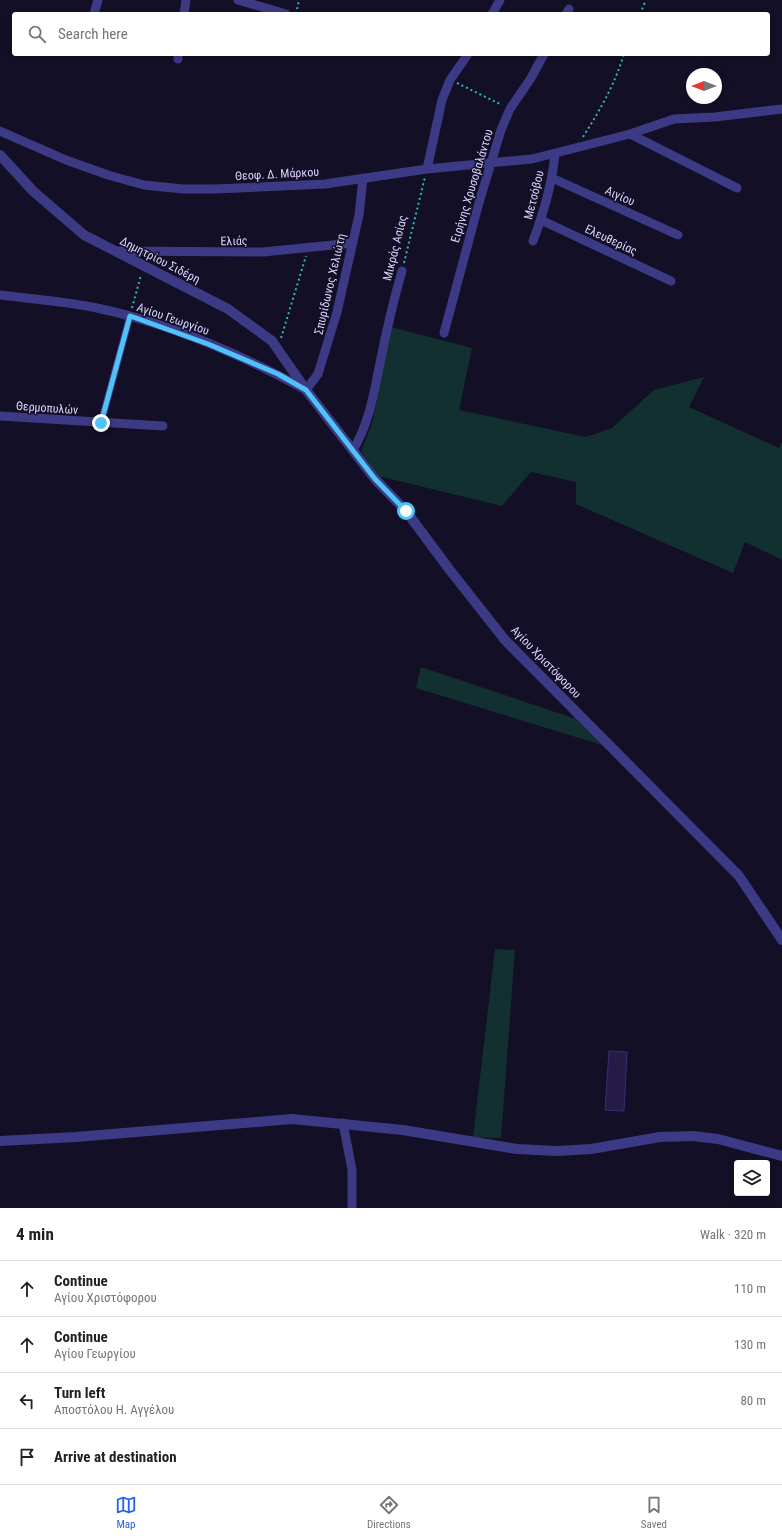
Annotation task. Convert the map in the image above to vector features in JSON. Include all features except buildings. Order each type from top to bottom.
[{"type":"street","points":[[95,12],[98,0]]},
{"type":"street","points":[[184,12],[186,0]]},
{"type":"street","points":[[238,0],[279,12]]},
{"type":"street","points":[[493,12],[500,0]]},
{"type":"street","points":[[427,169],[442,100],[450,80],[467,56]]},
{"type":"street","name":"Ειρήνης Χρυσοβαλάντου","points":[[444,333],[476,213],[497,143],[510,109],[531,78],[543,56]]},
{"type":"street","name":"Θεοφ. Δ. Μάρκου","points":[[0,131],[66,160],[108,176],[144,185],[183,189],[215,189],[325,184],[427,169],[532,159],[630,134],[674,119],[715,117],[782,109]]},
{"type":"street","points":[[630,134],[737,188]]},
{"type":"street","name":"Μετσόβου","points":[[533,240],[541,220],[559,153]]},
{"type":"street","name":"Δημητρίου Σιδέρη","points":[[0,155],[33,191],[75,228],[94,241],[228,309],[256,328],[276,346],[306,390]]},
{"type":"street","name":"Σπυρίδωνος Χελιώτη","points":[[306,390],[318,374],[325,354],[353,243],[363,178]]},
{"type":"street","name":"Αιγίου","points":[[552,178],[678,235]]},
{"type":"street","name":"Ελευθερίας","points":[[541,220],[671,281]]},
{"type":"street","name":"Ελιάς","points":[[114,252],[263,252],[353,243]]},
{"type":"street","name":"Μικράς Ασίας","points":[[354,450],[363,435],[402,272]]},
{"type":"street","name":"Αγίου Γεωργίου","points":[[0,295],[96,307],[130,316],[208,344],[278,374],[306,390]]},
{"type":"street","points":[[101,423],[130,316]]},
{"type":"street","name":"Αγίου Χριστόφορου","points":[[306,390],[375,479],[406,511],[505,640],[739,876],[782,940]]},
{"type":"street","name":"Θερμοπυλών","points":[[0,416],[163,426]]},
{"type":"street","points":[[0,1141],[76,1137],[292,1119],[403,1130],[517,1149],[557,1151],[591,1149],[660,1137],[694,1136],[718,1139],[782,1156]]},
{"type":"street","points":[[342,1123],[352,1170],[352,1208]]},
{"type":"path","points":[[297,12],[300,0]]},
{"type":"path","points":[[641,12],[646,0]]},
{"type":"path","points":[[577,147],[601,109],[617,76],[623,56]]},
{"type":"path","points":[[450,80],[510,109]]},
{"type":"path","name":"Μικράς Ασίας","points":[[402,272],[427,169]]},
{"type":"path","points":[[276,346],[282,336],[308,248]]},
{"type":"path","points":[[130,316],[144,266]]},
{"type":"green space","points":[[391,327],[472,348],[459,410],[586,437],[612,428],[654,390],[704,377],[689,407],[779,448],[782,442],[782,560],[745,542],[733,573],[576,504],[576,482],[531,472],[502,506],[378,476],[361,451],[372,424]]},
{"type":"green space","points":[[421,667],[576,719],[602,745],[416,688]]},
{"type":"green space","points":[[495,949],[515,950],[501,1138],[473,1137]]},
{"type":"route","points":[[101,423],[130,316],[208,344],[278,374],[306,390],[375,479],[406,511]]}]
